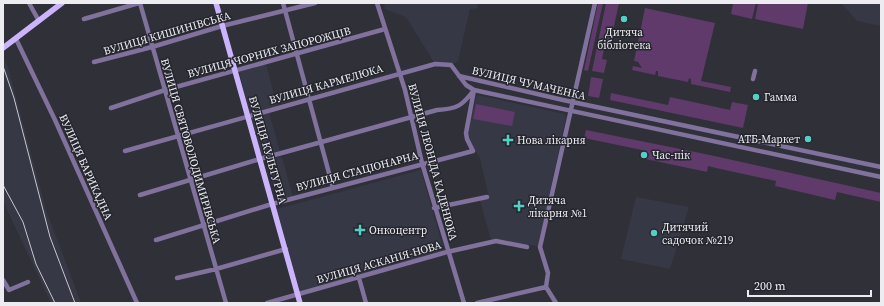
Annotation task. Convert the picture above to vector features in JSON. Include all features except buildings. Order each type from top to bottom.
[{"type":"main road","points":[[3,48],[62,3]]},
{"type":"main road","name":"ВУЛИЦЯ КУЛЬТУРНА","points":[[216,3],[300,303]]},
{"type":"street","points":[[29,3],[39,21]]},
{"type":"street","points":[[84,19],[139,3]]},
{"type":"street","name":"ВУЛИЦЯ СВЯТОВОЛОДИМИРІВСЬКА","points":[[139,3],[226,303]]},
{"type":"street","points":[[283,3],[333,188]]},
{"type":"street","name":"ВУЛИЦЯ КИШИНІВСЬКА","points":[[94,62],[152,47],[222,26],[286,12],[315,3]]},
{"type":"street","name":"ВУЛИЦЯ ЛЕОНІДА КАДЕНЮКА","points":[[377,3],[400,73],[434,208],[464,303]]},
{"type":"street","points":[[556,303],[546,286],[548,273],[540,247],[572,112],[595,3]]},
{"type":"street","name":"ВУЛИЦЯ ЧОРНИХ ЗАПОРОЖЦІВ","points":[[111,108],[165,90],[235,70],[296,55],[385,29]]},
{"type":"street","name":"ВУЛИЦЯ БАРИКАДНА","points":[[16,39],[56,120],[137,303]]},
{"type":"street","name":"ВУЛИЦЯ КАРМЕЛЮКА","points":[[125,151],[309,98],[435,64],[451,65],[459,76]]},
{"type":"street","points":[[753,79],[755,71]]},
{"type":"street","name":"ВУЛИЦЯ ЧУМАЧЕНКА","points":[[459,76],[573,102],[881,167]]},
{"type":"street","name":"ВУЛИЦЯ ЧУМАЧЕНКА","points":[[459,76],[466,85],[474,90],[881,177]]},
{"type":"street","points":[[140,195],[260,159],[437,110],[459,107],[474,90]]},
{"type":"street","name":"ВУЛИЦЯ СТАЦІОНАРНА","points":[[156,240],[203,224],[272,204],[422,163],[473,151],[467,139],[466,133],[474,90]]},
{"type":"street","points":[[434,208],[487,197]]},
{"type":"street","name":"ВУЛИЦЯ АСКАНІЯ-НОВА","points":[[267,303],[447,252],[496,241],[527,247]]},
{"type":"street","points":[[177,278],[216,269],[286,249]]},
{"type":"street","points":[[359,278],[366,303]]},
{"type":"street","points":[[3,280],[9,290],[28,282]]},
{"type":"street","points":[[477,303],[546,286]]},
{"type":"shaded area","points":[[384,3],[477,3],[478,8],[470,9],[458,61],[451,65],[435,64],[406,17],[385,9]]},
{"type":"shaded area","points":[[598,3],[603,3],[588,71],[584,70]]},
{"type":"shaded area","points":[[606,3],[619,3],[611,40],[606,40],[602,59],[607,60],[604,73],[592,71]]},
{"type":"shaded area","points":[[733,3],[756,3],[752,19],[731,14]]},
{"type":"shaded area","points":[[758,3],[808,3],[803,29],[755,19]]},
{"type":"shaded area","points":[[841,3],[881,3],[881,26],[857,21]]},
{"type":"shaded area","points":[[645,8],[715,23],[701,81],[731,87],[730,92],[691,84],[691,79],[689,78],[688,82],[658,76],[658,71],[656,71],[655,75],[632,70],[633,66],[642,68],[638,62],[634,61]]},
{"type":"shaded area","points":[[3,56],[8,67],[46,210],[81,303],[51,303],[3,201]]},
{"type":"shaded area","points":[[266,64],[277,106],[250,114],[239,71]]},
{"type":"shaded area","points":[[591,77],[603,79],[599,98],[588,96]]},
{"type":"shaded area","points":[[611,93],[668,105],[670,97],[730,110],[732,102],[748,105],[743,128],[610,100]]},
{"type":"shaded area","points":[[477,95],[564,114],[566,117],[538,246],[491,240],[480,200],[489,198],[480,158],[469,142],[469,124]]},
{"type":"shaded area","points":[[476,104],[515,112],[512,126],[473,119]]},
{"type":"shaded area","points":[[269,112],[280,152],[262,157],[251,117]]},
{"type":"shaded area","points":[[586,130],[710,155],[881,193],[881,202],[837,192],[835,200],[775,186],[776,181],[708,166],[707,172],[641,158],[642,150],[584,138]]},
{"type":"shaded area","points":[[282,157],[293,197],[277,201],[266,161]]},
{"type":"shaded area","name":"Онкоцентр","points":[[421,170],[444,251],[300,292],[277,209]]},
{"type":"shaded area","name":"Дитячий садочок №219","points":[[636,197],[689,207],[670,269],[621,259]]},
{"type":"railway","points":[[3,66],[14,98],[50,237],[75,303]]},
{"type":"railway","points":[[3,185],[23,222],[36,264],[55,303]]},
{"type":"place","name":"Дитяча бібліотека","points":[[624,19]]},
{"type":"place","name":"Гамма","points":[[756,97]]},
{"type":"place","name":"АТБ-Маркет","points":[[808,139]]},
{"type":"place","name":"Нова лікарня","points":[[508,140]]},
{"type":"place","name":"Час-пік","points":[[644,155]]},
{"type":"place","name":"Дитяча лікарня №1","points":[[519,206]]},
{"type":"place","name":"Онкоцентр","points":[[360,230]]},
{"type":"place","name":"Дитячий садочок №219","points":[[654,233]]}]
